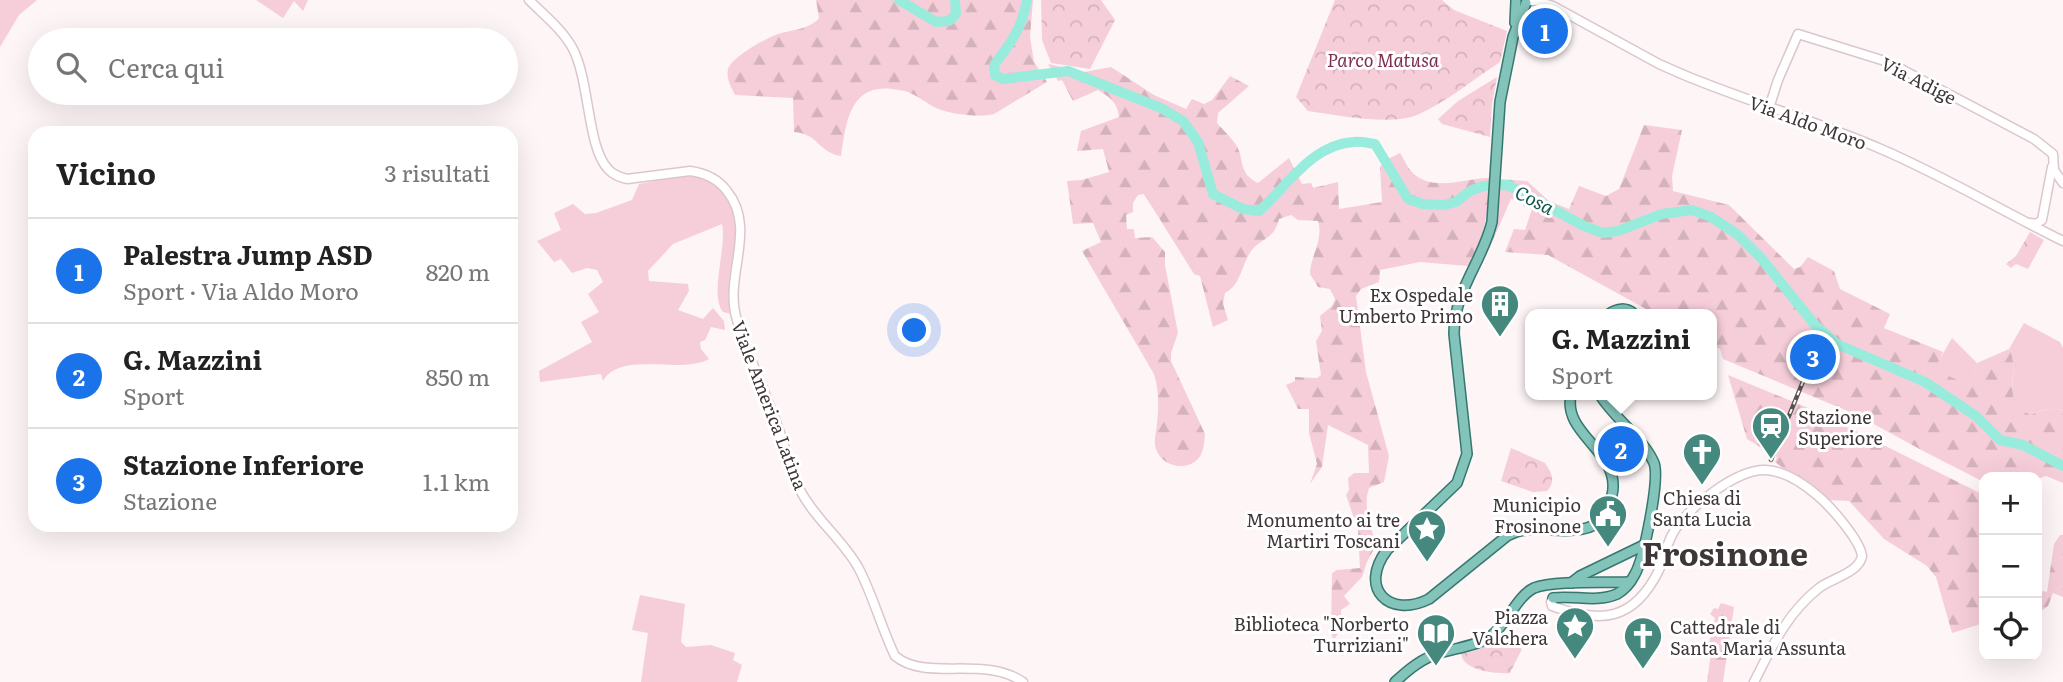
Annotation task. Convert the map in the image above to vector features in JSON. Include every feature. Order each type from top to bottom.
[{"type":"main road","name":"Viale America Latina","points":[[529,0],[561,32],[573,49],[586,86],[597,150],[606,167],[627,179],[700,172],[716,180],[735,202],[742,235],[733,296],[736,318],[799,487],[820,520],[857,566],[895,656],[901,663],[917,671],[1006,673],[1023,682]]},
{"type":"main road","name":"Via Aldo Moro","points":[[1523,1],[1550,3],[1659,64],[1879,148],[1958,185],[2063,242]]},
{"type":"main road","points":[[1523,1],[1500,102],[1494,201],[1488,241],[1466,281],[1454,316],[1467,454],[1465,467],[1457,483],[1378,561],[1375,570],[1376,587],[1387,600],[1402,606],[1429,599],[1515,532],[1576,530],[1597,523],[1605,516],[1614,486],[1613,474],[1574,421],[1570,400]]},
{"type":"main road","name":"Via Adige","points":[[1769,108],[1798,34],[1888,62],[2034,139],[2050,149],[2054,159]]},
{"type":"main road","points":[[2027,223],[2036,224],[2042,220],[2054,159]]},
{"type":"main road","points":[[2051,236],[2045,221],[2050,194],[2053,186],[2063,183],[2056,175],[2054,159]]},
{"type":"main road","points":[[1553,602],[1600,598],[1621,592],[1640,563],[1655,481],[1654,463],[1604,400]]},
{"type":"main road","points":[[1553,602],[1593,618],[1615,615],[1633,604],[1651,585],[1672,534],[1704,498],[1748,474],[1761,470],[1780,473],[1799,482],[1825,503],[1859,545],[1861,562],[1819,588],[1787,619],[1754,682]]},
{"type":"main road","points":[[1570,584],[1580,576],[1644,545]]},
{"type":"main road","points":[[1395,682],[1429,657],[1477,643],[1492,635],[1532,589],[1570,584],[1630,582]]},
{"type":"green space","points":[[0,0],[37,0],[19,15],[0,47]]},
{"type":"green space","points":[[256,0],[308,0],[303,11],[294,1],[283,18]]},
{"type":"green space","points":[[816,0],[1033,0],[1030,37],[1034,62],[1047,82],[994,114],[981,116],[941,110],[904,91],[878,89],[859,99],[848,119],[841,156],[834,154],[809,136],[794,132],[793,98],[735,95],[728,76],[731,64],[750,48],[778,34],[815,22],[819,18]]},
{"type":"green space","points":[[1041,0],[1101,0],[1115,20],[1090,69],[1051,63],[1042,40]]},
{"type":"green space","name":"Parco Matusa","points":[[1335,0],[1442,0],[1454,10],[1507,31],[1500,62],[1438,104],[1406,118],[1363,119],[1308,111],[1296,97]]},
{"type":"green space","points":[[1048,64],[1084,72],[1111,67],[1154,95],[1186,109],[1192,99],[1204,104],[1212,100],[1230,76],[1249,86],[1218,113],[1217,123],[1239,150],[1247,175],[1258,183],[1289,158],[1302,184],[1311,183],[1313,188],[1338,182],[1339,209],[1382,202],[1380,167],[1384,161],[1400,153],[1412,172],[1429,182],[1449,183],[1489,178],[1485,224],[1468,266],[1420,262],[1380,270],[1379,282],[1361,289],[1356,296],[1366,372],[1389,456],[1384,482],[1369,488],[1367,496],[1367,510],[1375,547],[1362,577],[1344,596],[1350,604],[1341,610],[1341,629],[1335,638],[1331,633],[1332,573],[1360,568],[1358,530],[1346,495],[1349,490],[1348,478],[1354,473],[1369,473],[1368,445],[1328,425],[1322,467],[1310,484],[1317,464],[1309,433],[1309,409],[1298,409],[1286,385],[1295,381],[1295,377],[1317,378],[1321,375],[1316,341],[1322,331],[1320,316],[1332,306],[1335,299],[1330,289],[1318,287],[1310,274],[1318,241],[1318,221],[1298,220],[1291,215],[1279,219],[1271,235],[1251,251],[1238,280],[1225,293],[1223,304],[1228,320],[1213,327],[1200,276],[1194,274],[1144,194],[1138,195],[1133,203],[1133,212],[1126,215],[1127,229],[1134,229],[1135,238],[1152,237],[1165,252],[1178,333],[1171,361],[1205,434],[1202,451],[1197,460],[1185,466],[1166,462],[1157,452],[1155,445],[1158,404],[1154,374],[1082,251],[1101,242],[1093,223],[1073,224],[1067,181],[1082,180],[1109,172],[1103,149],[1077,151],[1081,131],[1119,117],[1117,108],[1113,101],[1098,90],[1073,101],[1062,80],[1058,81]]},
{"type":"green space","points":[[1497,77],[1490,137],[1442,124],[1438,119],[1458,101]]},
{"type":"green space","points":[[1644,125],[1682,130],[1672,176],[1673,191],[1729,205],[1794,269],[1800,267],[1808,257],[1834,271],[1840,289],[1890,314],[1884,328],[1943,352],[1935,369],[1969,386],[1977,363],[2009,349],[2013,366],[2013,394],[2015,403],[2021,410],[2031,415],[2047,409],[2063,411],[2063,483],[2046,476],[2042,477],[2042,472],[1979,472],[1979,479],[1857,415],[1723,359],[1717,347],[1717,309],[1646,309],[1548,255],[1505,252],[1514,229],[1525,230],[1532,209],[1523,206],[1524,201],[1511,199],[1490,247],[1499,207],[1500,179],[1527,181],[1549,201],[1569,209],[1579,186],[1606,196],[1619,189]]},
{"type":"green space","points":[[691,174],[712,181],[725,194],[733,211],[737,252],[732,314],[723,312],[719,304],[722,224],[673,244],[648,271],[649,281],[688,284],[689,291],[678,310],[703,319],[713,308],[724,321],[725,330],[711,327],[705,340],[700,342],[701,349],[709,359],[683,365],[623,367],[612,372],[603,381],[601,374],[540,382],[539,371],[592,342],[581,322],[599,312],[588,294],[603,282],[597,270],[587,268],[572,273],[561,259],[554,262],[537,241],[561,230],[554,213],[573,204],[585,214],[596,213],[632,200],[639,184]]},
{"type":"green space","points":[[2030,232],[2044,240],[2028,269],[2016,264],[2011,268],[2006,264],[2016,256]]},
{"type":"green space","points":[[2024,323],[2060,342],[2063,348],[2063,411],[2047,409],[2031,415],[2015,403],[2009,349]]},
{"type":"green space","points":[[1952,338],[1977,363],[1969,387],[1934,369]]},
{"type":"green space","points":[[1728,375],[1813,410],[1979,493],[1979,625],[1952,633],[1936,577],[1927,566],[1884,539],[1849,501],[1827,500],[1775,462],[1777,457],[1747,439]]},
{"type":"green space","points":[[1511,448],[1545,463],[1552,477],[1547,491],[1533,492],[1501,481]]},
{"type":"green space","points":[[2060,535],[2063,535],[2063,597],[2053,593],[2048,606],[2042,610],[2042,591],[2047,592],[2054,544]]},
{"type":"green space","points":[[640,595],[685,604],[681,642],[686,647],[711,645],[735,653],[733,660],[742,665],[737,682],[641,682],[648,633],[632,630]]},
{"type":"green space","points":[[1721,603],[1734,607],[1723,682],[1707,682],[1711,652],[1707,651],[1715,618],[1710,614],[1714,608],[1718,609]]},
{"type":"green space","points":[[1502,635],[1522,649],[1510,673],[1481,670],[1463,660],[1461,654],[1480,649]]},
{"type":"waterway","name":"Cosa","points":[[899,0],[936,22],[949,21],[956,14],[955,0]]},
{"type":"waterway","name":"Cosa","points":[[1027,0],[1015,35],[994,65],[995,75],[1003,79],[1068,71],[1161,108],[1183,121],[1198,142],[1213,194],[1243,209],[1259,211],[1312,159],[1338,145],[1358,142],[1375,144],[1408,199],[1423,204],[1444,205],[1456,202],[1470,191],[1483,186],[1508,185],[1584,226],[1603,233],[1618,231],[1662,214],[1692,210],[1711,217],[1737,234],[1762,259],[1815,325],[1837,344],[1925,382],[1976,416],[2000,440],[2023,445],[2063,466]]},
{"type":"railway","points":[[1771,460],[1813,357]]},
{"type":"place","name":"Palestra Jump ASD","points":[[1545,31]]},
{"type":"place","name":"Ex Ospedale Umberto Primo","points":[[1500,338]]},
{"type":"place","name":"Stazione Inferiore","points":[[1813,357]]},
{"type":"place","name":"G. Mazzini","points":[[1621,449]]},
{"type":"place","name":"Stazione Superiore","points":[[1771,460]]},
{"type":"place","name":"Chiesa di Santa Lucia","points":[[1702,486]]},
{"type":"place","name":"Municipio Frosinone","points":[[1608,548]]},
{"type":"place","name":"Monumento ai tre Martiri Toscani","points":[[1427,563]]},
{"type":"place","name":"Piazza Valchera","points":[[1575,660]]},
{"type":"place","name":"Biblioteca \"Norberto Turriziani\"","points":[[1436,667]]},
{"type":"place","name":"Cattedrale di Santa Maria Assunta","points":[[1643,670]]},
{"type":"district","name":"Frosinone","points":[[1725,552]]}]
